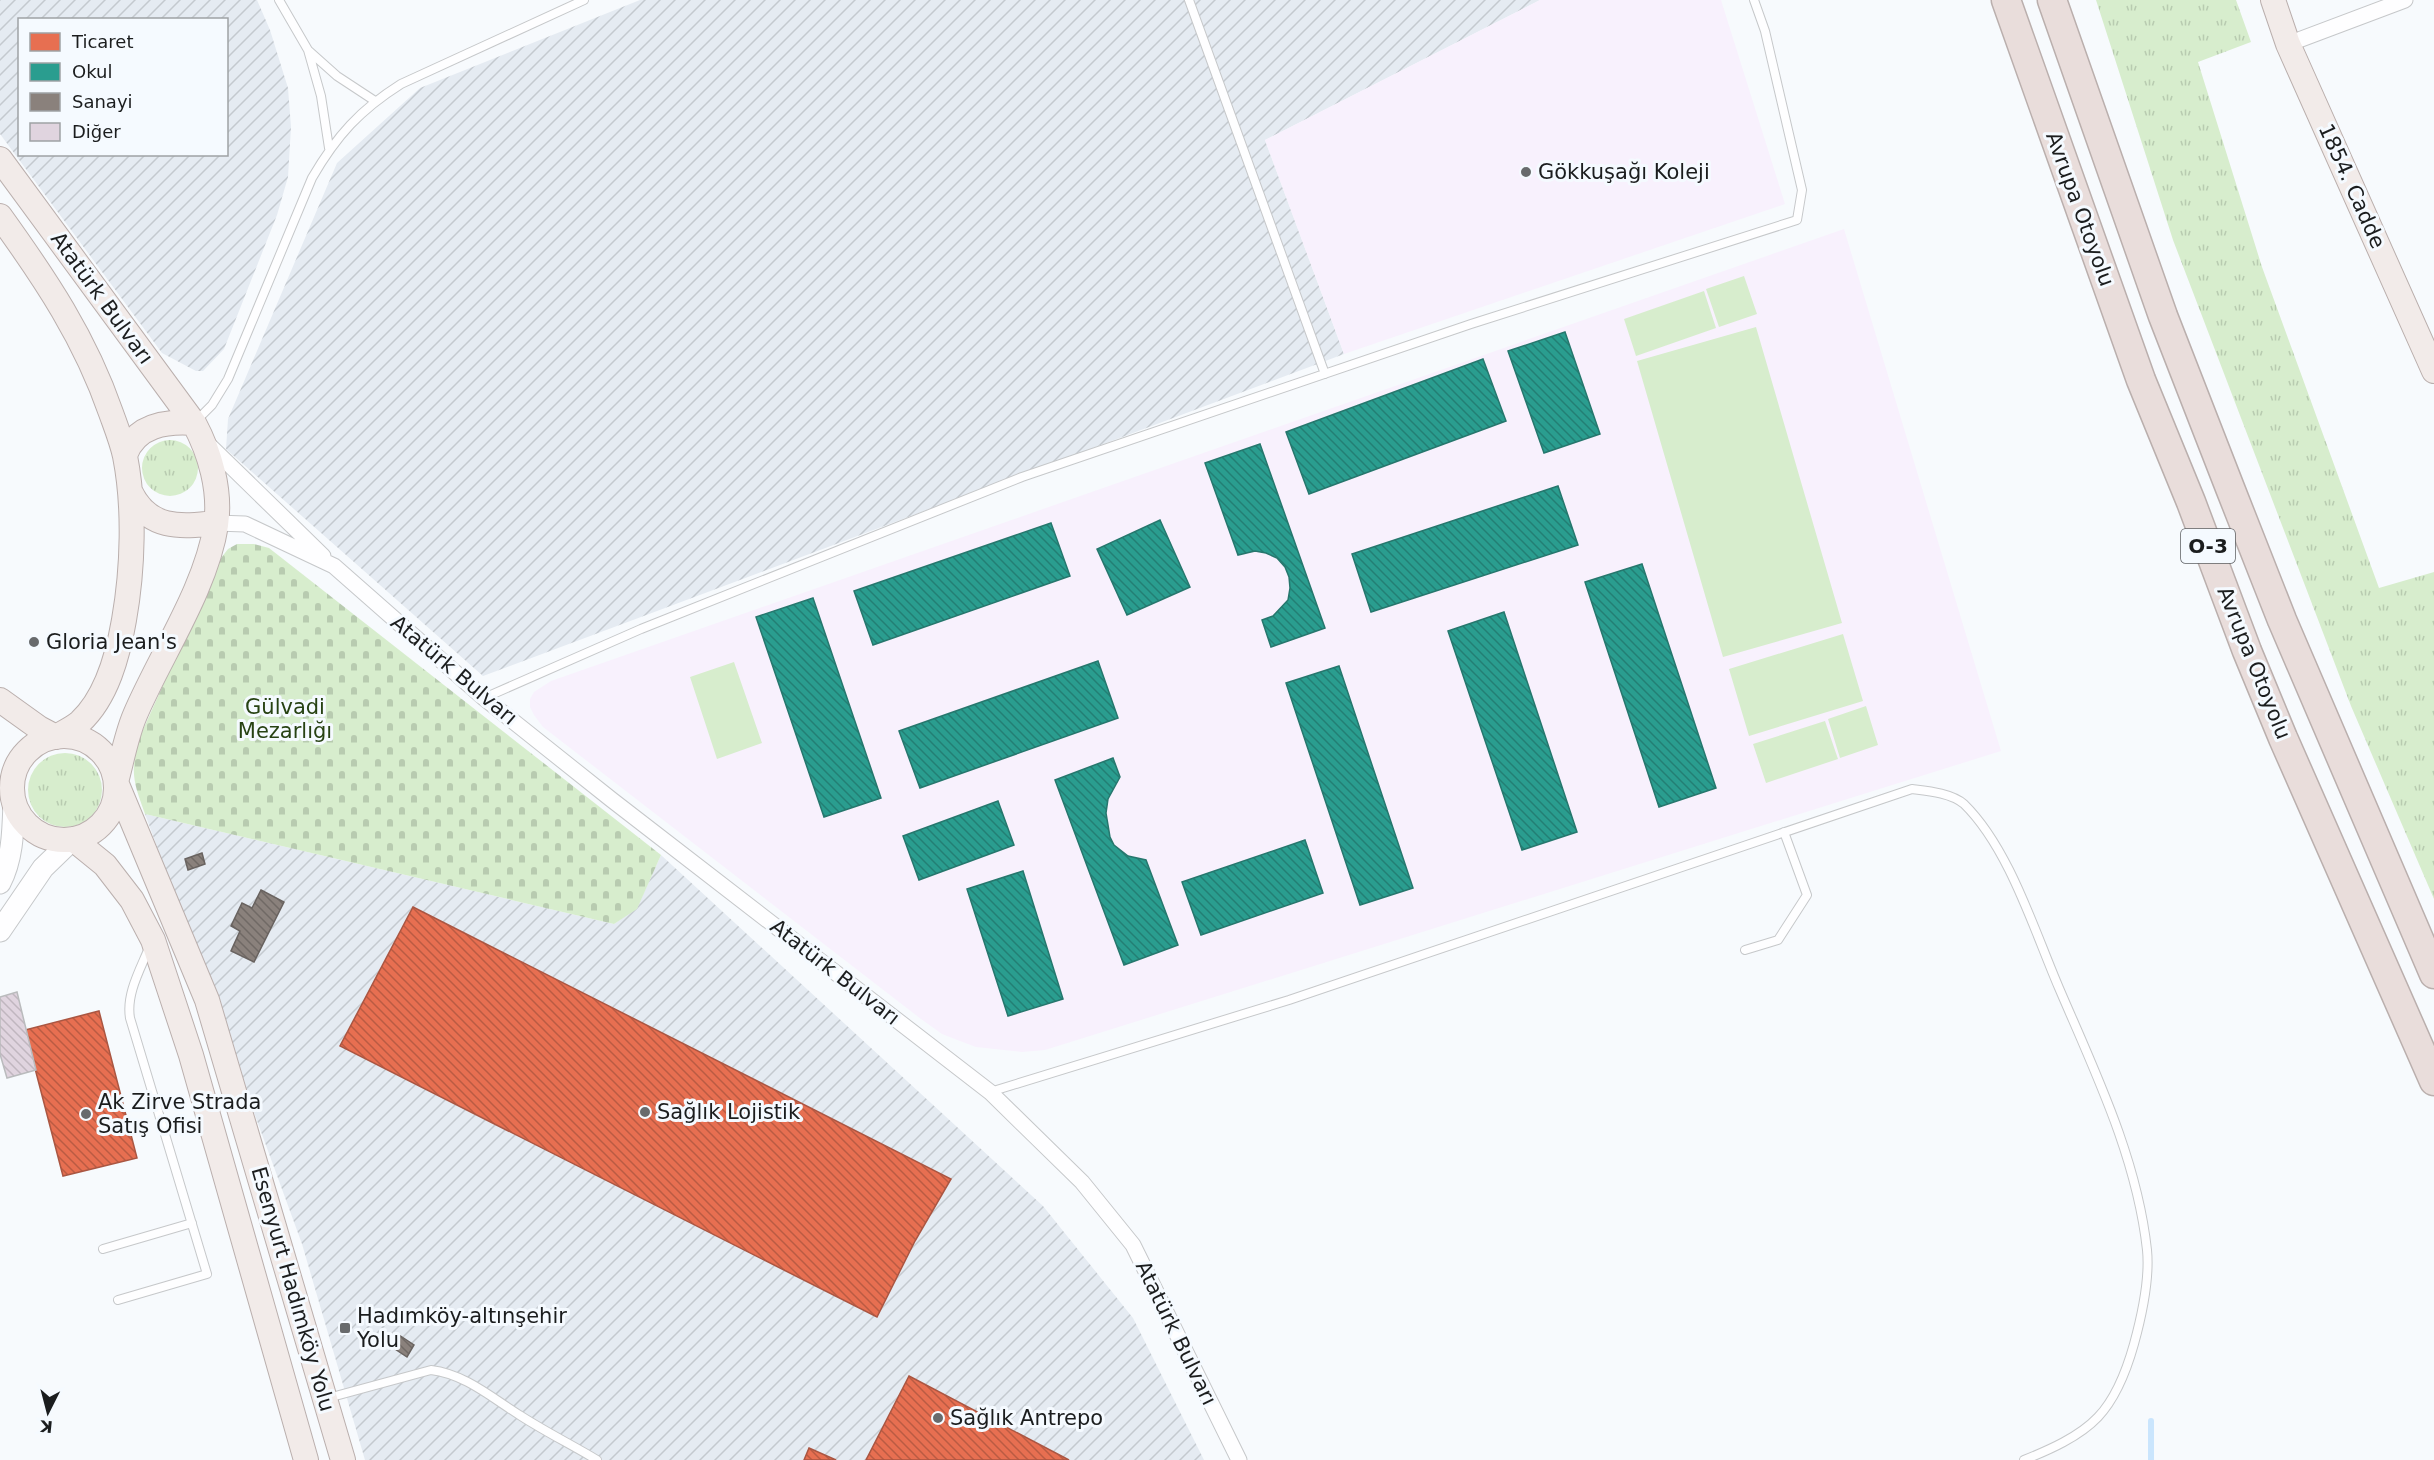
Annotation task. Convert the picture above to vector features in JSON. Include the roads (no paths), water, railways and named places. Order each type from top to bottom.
[{"type":"highway","name":"Avrupa Otoyolu","points":[[2006,0],[2141,380],[2191,502],[2247,651],[2434,1081]]},
{"type":"highway","name":"Avrupa Otoyolu","points":[[2052,0],[2163,316],[2286,631],[2434,974]]},
{"type":"main road","name":"1854. Cadde","points":[[2273,0],[2288,44],[2434,371]]},
{"type":"main road","name":"Atatürk Bulvarı","points":[[0,159],[198,430],[213,471],[216,524],[210,546],[192,596],[133,718],[116,782]]},
{"type":"main road","name":"Atatürk Bulvarı","points":[[0,216],[39,270],[83,343],[100,381],[125,455],[130,491],[131,538],[126,609],[118,650],[95,705],[80,723],[57,737]]},
{"type":"main road","points":[[125,455],[133,440],[156,425],[175,422],[198,430]]},
{"type":"main road","points":[[130,491],[139,508],[160,522],[182,526],[216,524]]},
{"type":"main road","points":[[0,700],[39,728],[57,737]]},
{"type":"main road","points":[[0,777],[20,816],[30,827],[58,840],[73,839],[94,830],[110,812],[116,797],[116,782],[111,766],[102,752],[89,742],[73,737],[57,737],[40,742],[26,752],[16,767],[12,784],[14,801]]},
{"type":"main road","name":"Esenyurt Hadımköy Yolu","points":[[116,782],[207,1000],[343,1460]]},
{"type":"main road","name":"Esenyurt Hadımköy Yolu","points":[[73,839],[105,865],[132,900],[153,940],[191,1055],[306,1460]]},
{"type":"street","points":[[2288,44],[2405,0]]},
{"type":"street","name":"Atatürk Bulvarı","points":[[198,430],[334,567],[484,698],[612,800],[990,1092],[1082,1182],[1105,1208],[1132,1245],[1239,1460]]},
{"type":"street","name":"Atatürk Bulvarı","points":[[216,524],[239,523],[251,526],[334,567]]},
{"type":"street","points":[[0,883],[12,845],[14,801]]},
{"type":"street","points":[[0,931],[43,868],[73,839]]},
{"type":"lane","points":[[279,0],[308,50],[321,96],[329,148]]},
{"type":"lane","points":[[198,430],[228,379],[312,178],[329,148],[350,123],[375,100],[401,84],[549,14],[584,0]]},
{"type":"lane","points":[[1189,0],[1325,374]]},
{"type":"lane","points":[[484,698],[641,628],[1022,477],[1471,324],[1797,220],[1802,190],[1765,31],[1754,0]]},
{"type":"lane","points":[[308,50],[337,76],[375,100]]},
{"type":"lane","points":[[990,1092],[1289,1000],[1912,789],[1936,792],[1962,802],[2001,852],[2110,1107],[2131,1176],[2147,1252],[2140,1324],[2130,1360],[2115,1392],[2098,1417],[2072,1436],[2024,1460]]},
{"type":"lane","points":[[1745,950],[1778,940],[1807,895],[1784,832]]},
{"type":"lane","points":[[118,1300],[207,1274],[128,1010],[131,993],[153,940]]},
{"type":"lane","points":[[103,1249],[192,1223]]},
{"type":"lane","points":[[326,1399],[431,1370],[444,1371],[460,1377],[523,1418],[597,1460]]},
{"type":"waterway","points":[[2151,1421],[2151,1460]]},
{"type":"place","name":"Gökkuşağı Koleji","points":[[1526,172]]},
{"type":"place","name":"Gloria Jean's","points":[[34,642]]},
{"type":"place","name":"Sağlık Lojistik","points":[[645,1112]]},
{"type":"place","name":"Ak Zirve Strada Satış Ofisi","points":[[86,1114]]},
{"type":"place","name":"Hadımköy-altınşehir Yolu","points":[[345,1328]]},
{"type":"place","name":"Sağlık Antrepo","points":[[938,1418]]},
{"type":"park label","name":"Gülvadi Mezarlığı","points":[[285,719]]}]
